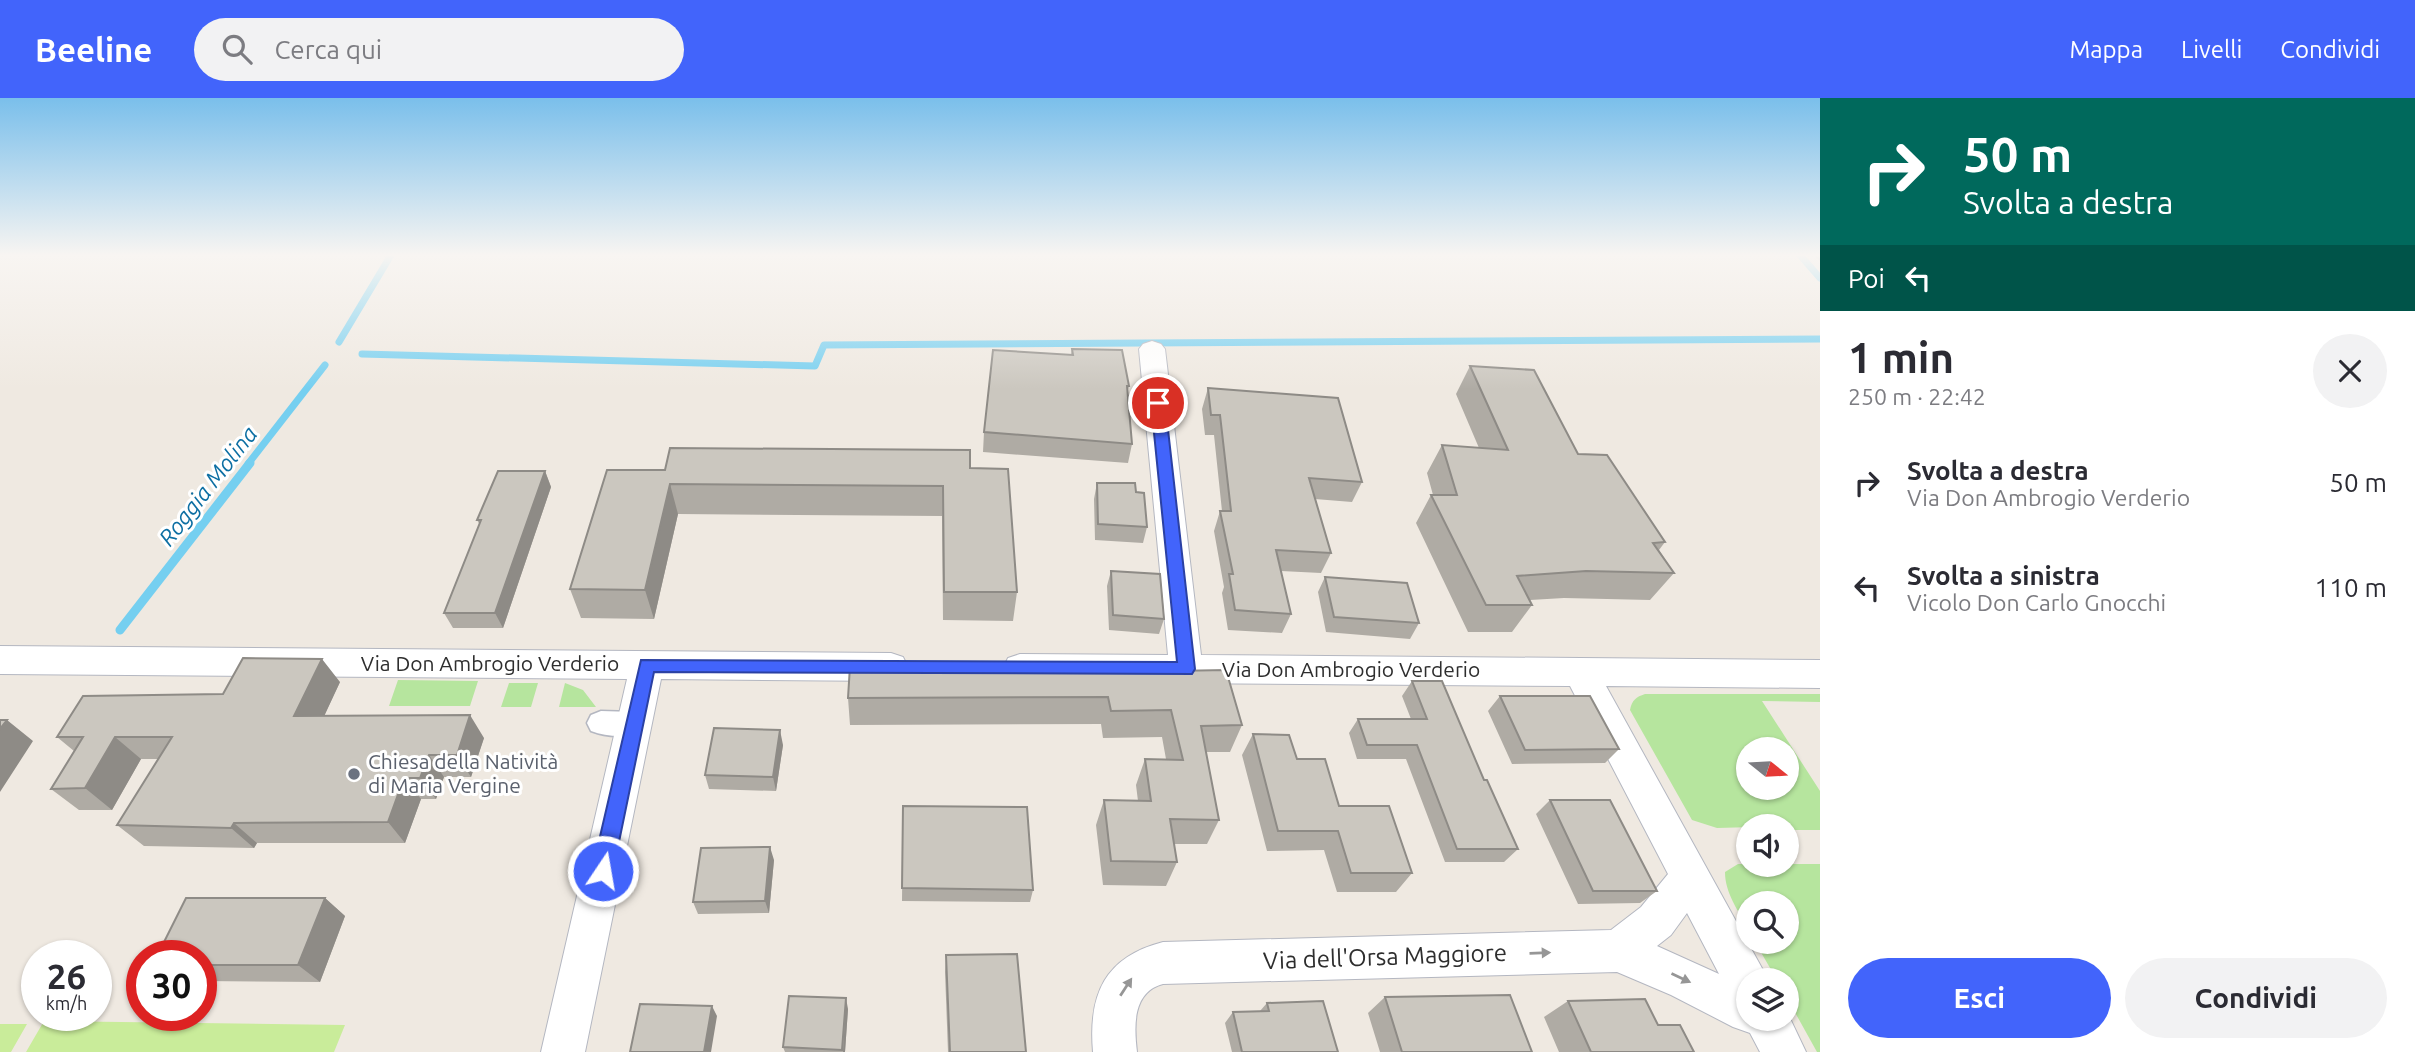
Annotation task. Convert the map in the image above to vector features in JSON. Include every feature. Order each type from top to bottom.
[{"type":"street","points":[[1152,349],[1186,669]]},
{"type":"street","name":"Via Don Ambrogio Verderio","points":[[0,660],[923,667]]},
{"type":"street","points":[[563,1052],[618,723],[647,665]]},
{"type":"street","name":"Via Don Ambrogio Verderio","points":[[993,667],[1820,674]]},
{"type":"street","points":[[1580,672],[1739,968]]},
{"type":"street","points":[[1690,877],[1656,921],[1618,951],[1686,980],[1736,1008]]},
{"type":"street","name":"Via dell'Orsa Maggiore","points":[[1115,1052],[1113,1024],[1124,986],[1138,972],[1153,964],[1618,951]]},
{"type":"green space","points":[[398,680],[478,681],[470,706],[389,706]]},
{"type":"green space","points":[[509,683],[538,683],[531,707],[501,707]]},
{"type":"green space","points":[[565,683],[583,690],[596,707],[559,707]]},
{"type":"green space","points":[[1645,694],[1820,694],[1820,702],[1762,701],[1785,737],[1736,737],[1736,800],[1799,800],[1799,758],[1820,791],[1820,830],[1799,830],[1799,814],[1736,814],[1736,827],[1717,828],[1692,820],[1630,710],[1637,698]]},
{"type":"green space","points":[[1799,864],[1820,864],[1820,1052],[1817,1052],[1799,1020],[1799,968],[1770,968],[1762,954],[1799,954],[1799,891],[1736,891],[1736,907],[1727,887],[1725,872],[1736,865],[1736,877],[1799,877]]},
{"type":"green space","points":[[112,1022],[126,1022],[126,1031],[217,1031],[217,1023],[345,1025],[334,1052],[26,1052],[38,1031],[112,1031]]},
{"type":"green space","points":[[0,1024],[21,1024],[23,1031],[11,1052],[0,1052]]},
{"type":"building","points":[[1072,349],[1122,350],[1129,386],[1132,444],[984,432],[993,350],[1073,355]]},
{"type":"building","points":[[1470,366],[1534,370],[1578,454],[1607,455],[1665,542],[1653,543],[1674,573],[1586,571],[1517,576],[1532,605],[1486,605],[1431,495],[1457,495],[1442,445],[1508,450]]},
{"type":"building","points":[[1208,388],[1338,398],[1362,482],[1309,478],[1331,553],[1276,550],[1291,614],[1235,610],[1229,574],[1233,574],[1220,511],[1231,511],[1220,415],[1211,415]]},
{"type":"building","points":[[670,448],[970,450],[970,468],[1008,469],[1017,592],[944,592],[943,486],[670,484],[645,590],[570,589],[607,470],[665,470]]},
{"type":"building","points":[[498,471],[545,471],[495,613],[444,613],[481,520],[477,520]]},
{"type":"building","points":[[1097,483],[1135,483],[1136,492],[1144,493],[1147,527],[1098,524]]},
{"type":"building","points":[[1111,571],[1160,574],[1164,619],[1113,615]]},
{"type":"building","points":[[1325,577],[1407,583],[1419,623],[1334,617]]},
{"type":"building","points":[[243,658],[322,659],[294,716],[470,715],[457,755],[429,755],[420,778],[404,778],[388,822],[234,823],[231,828],[117,825],[172,737],[115,737],[85,788],[51,789],[83,737],[57,737],[83,696],[223,694]]},
{"type":"building","points":[[1063,665],[1064,673],[1226,670],[1242,725],[1201,726],[1219,820],[1170,819],[1177,862],[1111,861],[1104,800],[1151,801],[1145,759],[1183,760],[1171,710],[1111,711],[1108,697],[848,698],[850,666]]},
{"type":"building","points":[[1412,681],[1442,681],[1484,780],[1487,780],[1518,849],[1457,849],[1417,745],[1367,745],[1358,719],[1427,719]]},
{"type":"building","points":[[1500,696],[1590,696],[1619,749],[1525,750]]},
{"type":"building","points":[[0,720],[7,720],[0,729]]},
{"type":"building","points":[[714,728],[780,730],[773,777],[705,775]]},
{"type":"building","points":[[1253,734],[1289,735],[1297,759],[1325,759],[1339,806],[1389,806],[1412,873],[1351,873],[1338,831],[1278,831]]},
{"type":"building","points":[[1550,800],[1610,800],[1657,891],[1593,891]]},
{"type":"building","points":[[903,806],[1027,807],[1033,890],[902,888]]},
{"type":"building","points":[[770,847],[765,901],[693,902],[701,848]]},
{"type":"building","points":[[186,898],[325,898],[298,965],[217,965],[217,940],[165,940]]},
{"type":"building","points":[[1017,954],[1026,1052],[950,1052],[946,955]]},
{"type":"building","points":[[1510,995],[1532,1052],[1402,1052],[1385,997]]},
{"type":"building","points":[[789,996],[846,998],[842,1050],[783,1047]]},
{"type":"building","points":[[1645,999],[1658,1025],[1680,1025],[1694,1052],[1591,1052],[1568,1001]]},
{"type":"building","points":[[1323,1001],[1338,1052],[1242,1052],[1233,1012],[1269,1011],[1267,1003]]},
{"type":"building","points":[[640,1004],[712,1006],[704,1052],[630,1052]]},
{"type":"waterway","name":"Roggia Molina","points":[[339,342],[364,300]]},
{"type":"waterway","points":[[362,354],[815,366],[824,345],[1820,339]]},
{"type":"waterway","name":"Roggia Molina","points":[[248,464],[325,365]]},
{"type":"waterway","name":"Roggia Molina","points":[[120,630],[250,463]]},
{"type":"place","name":"Chiesa della Natività di Maria Vergine","points":[[354,774]]},
{"type":"route","points":[[603,871],[647,665],[1186,669],[1158,403]]}]
